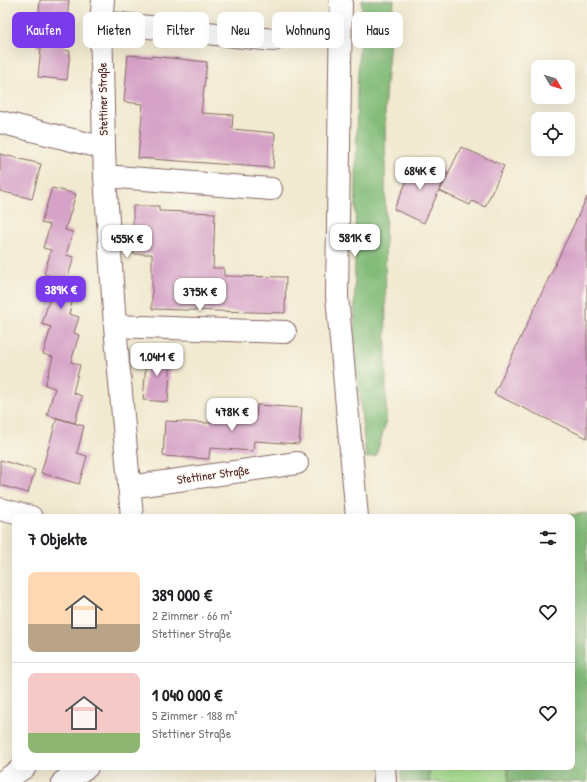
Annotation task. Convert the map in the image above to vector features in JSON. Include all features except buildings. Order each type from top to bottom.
[{"type":"street","name":"Stettiner Straße","points":[[102,12],[103,0]]},
{"type":"street","points":[[342,0],[337,296],[357,514]]},
{"type":"street","points":[[145,26],[272,40]]},
{"type":"street","name":"Stettiner Straße","points":[[102,48],[105,176],[115,326],[132,514]]},
{"type":"street","points":[[0,122],[104,148]]},
{"type":"street","points":[[105,176],[271,189]]},
{"type":"street","points":[[115,326],[285,332]]},
{"type":"street","name":"Stettiner Straße","points":[[129,487],[297,463]]},
{"type":"street","points":[[0,509],[19,514]]},
{"type":"street","points":[[2,782],[20,770]]},
{"type":"street","points":[[63,782],[81,770]]},
{"type":"street","points":[[384,770],[385,782]]},
{"type":"green space","points":[[362,0],[394,0],[393,12],[361,12]]},
{"type":"green space","points":[[359,48],[389,48],[385,94],[386,422],[376,456],[366,458],[354,345],[357,90]]},
{"type":"green space","points":[[587,513],[587,782],[509,782],[507,770],[575,770],[575,514]]},
{"type":"green space","points":[[400,770],[429,770],[429,782],[402,782]]},
{"type":"green space","points":[[429,770],[507,770],[509,782],[429,782]]}]
